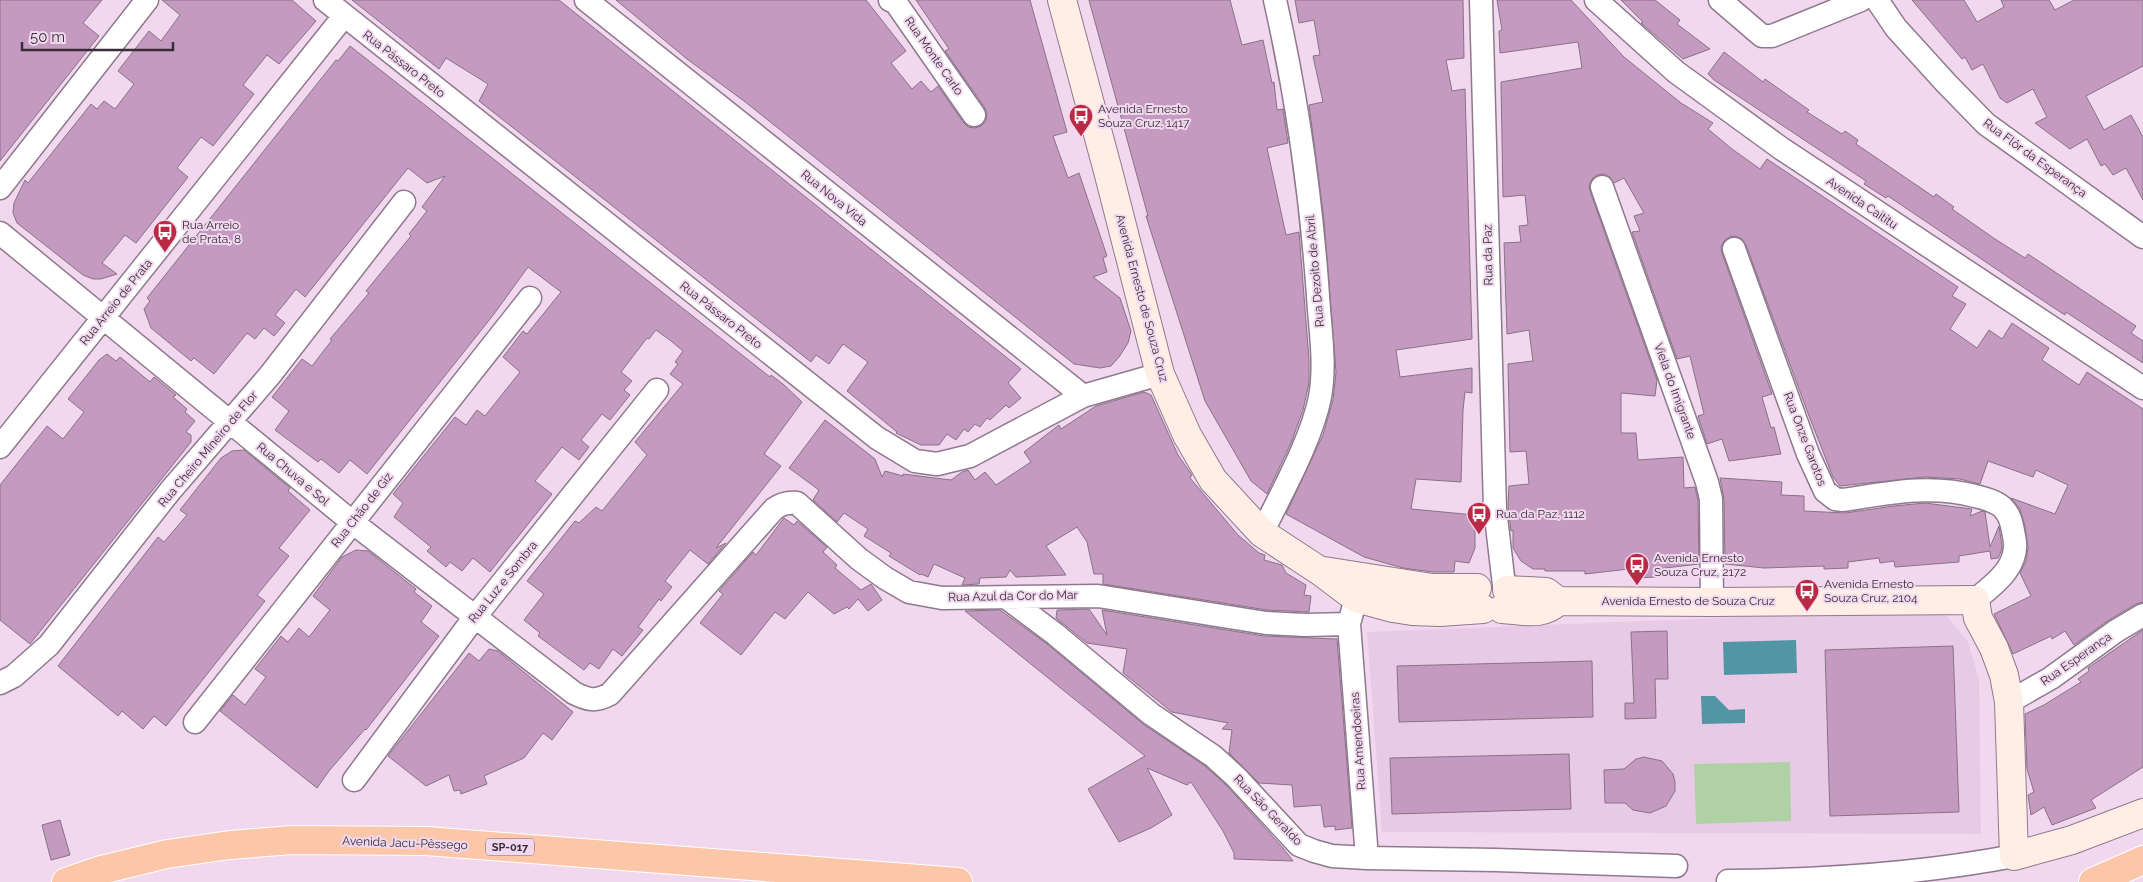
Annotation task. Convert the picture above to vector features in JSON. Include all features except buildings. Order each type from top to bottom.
[{"type":"highway","name":"Avenida Jacu-Pêssego","points":[[66,882],[101,870],[167,854],[230,845],[302,840],[426,841],[958,882]]},
{"type":"highway","points":[[2093,882],[2143,860]]},
{"type":"street","points":[[0,188],[147,0]]},
{"type":"street","name":"Rua Pássaro Preto","points":[[325,0],[877,438],[915,461],[937,464],[970,456],[1083,396],[1160,374]]},
{"type":"street","name":"Rua Nova Vida","points":[[586,0],[1083,396]]},
{"type":"street","name":"Rua Monte Carlo","points":[[890,0],[896,3],[974,115]]},
{"type":"street","name":"Avenida Ernesto de Souza Cruz","points":[[1062,0],[1160,374],[1186,435],[1213,480],[1262,533],[1320,571],[1361,588],[1393,608],[1412,611],[1440,612],[1493,594],[1546,592],[1558,601],[1975,600]]},
{"type":"street","name":"Rua Dezoito de Abril","points":[[1262,533],[1312,425],[1320,399],[1323,373],[1313,232],[1290,67],[1275,0]]},
{"type":"street","name":"Rua da Paz","points":[[1481,0],[1494,509],[1493,594]]},
{"type":"street","name":"Avenida Caititu","points":[[1596,0],[1676,72],[1774,143],[2143,388]]},
{"type":"street","points":[[1720,0],[1762,36],[1772,36],[1861,0]]},
{"type":"street","name":"Rua Flôr da Esperança","points":[[1877,0],[1896,28],[1946,84],[1986,124],[2138,228]]},
{"type":"street","name":"Rua Arreio de Prata","points":[[0,447],[344,16]]},
{"type":"street","name":"Viela do Imigrante","points":[[1602,187],[1707,482],[1711,500],[1712,602]]},
{"type":"street","name":"Rua Cheiro Mineiro de Flor","points":[[0,683],[14,676],[49,645],[170,491],[270,375],[404,202]]},
{"type":"street","name":"Rua Chuva e Sol","points":[[0,233],[352,522],[474,618],[574,693],[594,701]]},
{"type":"street","name":"Rua Onze Garotos","points":[[1734,249],[1808,454],[1825,491],[1835,499],[1843,500],[1928,488],[1959,491],[1994,502],[2004,509],[2010,517],[2015,540],[2012,560],[2003,576],[1975,600]]},
{"type":"street","name":"Rua Chão de Giz","points":[[196,722],[530,298]]},
{"type":"street","name":"Rua Luz e Sombra","points":[[354,780],[474,618],[658,390]]},
{"type":"street","name":"Rua Azul da Cor do Mar","points":[[594,701],[610,694],[774,509],[782,504],[796,503],[860,559],[885,578],[909,592],[942,598],[1007,598],[1051,595],[1098,596],[1266,623],[1305,625],[1350,624]]},
{"type":"street","points":[[1350,624],[1361,588]]},
{"type":"street","name":"Rua São Geraldo","points":[[1007,598],[1055,634],[1151,714],[1213,756],[1236,776],[1299,845],[1314,852],[1332,856],[1367,858],[1676,866]]},
{"type":"street","points":[[1975,600],[1978,618],[1994,648],[2004,675],[2010,702],[2014,856]]},
{"type":"street","name":"Rua Esperança","points":[[2010,702],[2051,678],[2116,631],[2143,615]]},
{"type":"street","name":"Rua Amendoeiras","points":[[1350,624],[1367,858]]},
{"type":"street","points":[[1728,881],[1869,876],[1976,863],[2014,856],[2072,840],[2143,813]]},
{"type":"shaded area","points":[[1941,609],[1968,642],[1979,679],[1981,834],[1382,832],[1367,632]]},
{"type":"green space","points":[[1790,762],[1791,821],[1696,824],[1694,764]]},
{"type":"water","points":[[1796,640],[1797,673],[1724,675],[1723,642]]},
{"type":"water","points":[[1701,696],[1715,696],[1729,710],[1745,709],[1745,723],[1702,724]]},
{"type":"place","name":"Avenida Ernesto Souza Cruz, 1417","points":[[1081,137]]},
{"type":"place","name":"Rua Arreio de Prata, 8","points":[[165,253]]},
{"type":"place","name":"Rua da Paz, 1112","points":[[1479,535]]},
{"type":"place","name":"Avenida Ernesto Souza Cruz, 2172","points":[[1637,586]]},
{"type":"place","name":"Avenida Ernesto Souza Cruz, 2104","points":[[1807,612]]}]
